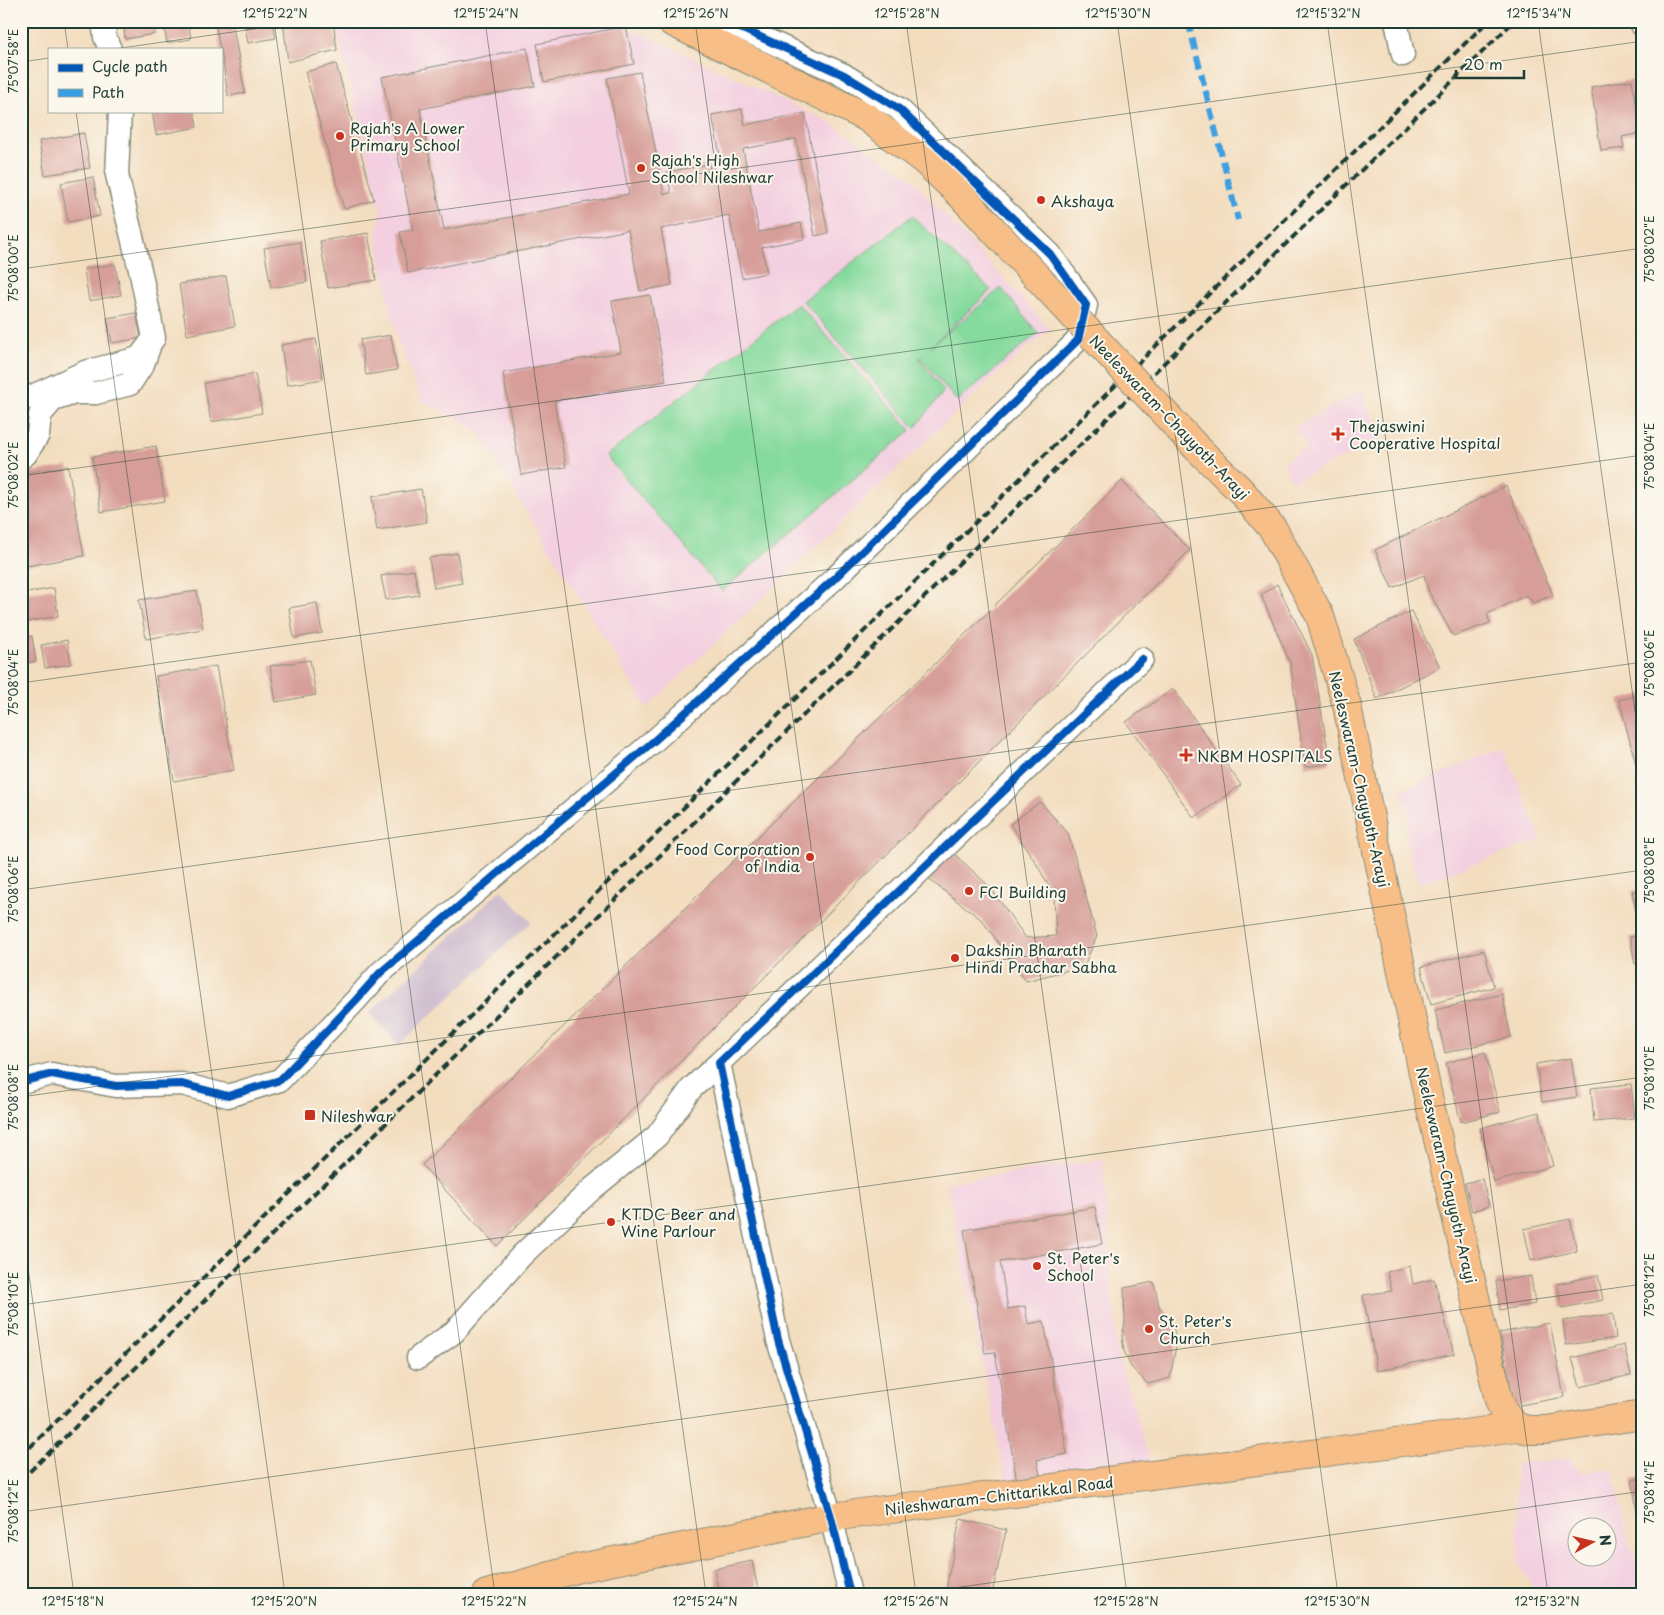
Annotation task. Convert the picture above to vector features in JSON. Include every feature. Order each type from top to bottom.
[{"type":"main road","name":"Neeleswaram-Chayyoth-Arayi","points":[[670,21],[866,117],[925,161],[958,192],[1196,447],[1241,491],[1273,529],[1320,616],[1347,706],[1427,1092],[1500,1400],[1505,1415],[1516,1427]]},
{"type":"main road","name":"Nileshwaram-Chittarikkal Road","points":[[487,1594],[579,1568],[831,1517],[1516,1427],[1529,1430],[1546,1430],[1643,1415]]},
{"type":"street","points":[[103,21],[105,37],[110,48]]},
{"type":"street","points":[[21,1082],[52,1074],[116,1086],[182,1084],[228,1096],[280,1080],[380,973],[655,740],[828,584],[1078,340],[1086,305],[1050,254],[899,109],[844,75],[725,21]]},
{"type":"street","points":[[1396,21],[1402,55]]},
{"type":"street","points":[[1640,21],[1643,26]]},
{"type":"street","points":[[21,396],[28,398],[86,372],[139,358],[154,338],[117,175],[120,112]]},
{"type":"street","points":[[21,458],[26,454],[38,435],[40,415],[53,400],[75,393],[96,392],[130,384],[143,364],[150,344]]},
{"type":"street","points":[[418,1358],[454,1332],[522,1255],[592,1189],[657,1136],[691,1088],[1142,659]]},
{"type":"street","points":[[719,1063],[778,1340],[831,1517],[850,1594]]},
{"type":"shaded area","points":[[337,21],[614,21],[829,122],[910,177],[1050,329],[990,380],[647,708],[476,429],[421,400],[396,335],[376,236],[381,212],[335,24]]},
{"type":"shaded area","name":"Thejaswini Cooperative Hospital","points":[[1362,389],[1380,440],[1292,482],[1284,463],[1307,446],[1294,428]]},
{"type":"shaded area","points":[[1504,747],[1541,840],[1420,883],[1406,843],[1410,814],[1401,791]]},
{"type":"shaded area","points":[[501,890],[531,922],[399,1045],[369,1013]]},
{"type":"shaded area","name":"St. Peter's School","points":[[1103,1159],[1116,1349],[1153,1472],[1008,1492],[947,1183]]},
{"type":"shaded area","points":[[1570,1458],[1581,1473],[1597,1469],[1612,1469],[1630,1547],[1637,1565],[1641,1594],[1533,1594],[1533,1589],[1518,1561],[1516,1464]]},
{"type":"green space","points":[[912,216],[991,290],[930,347],[1001,288],[1038,333],[957,401],[920,357],[920,360],[944,391],[915,428],[803,301]]},
{"type":"green space","points":[[798,304],[911,430],[722,591],[606,456]]},
{"type":"building","points":[[123,21],[153,21],[155,34],[125,39]]},
{"type":"building","points":[[163,21],[188,21],[191,39],[167,43]]},
{"type":"building","points":[[215,21],[232,21],[245,93],[228,96],[222,48],[220,48]]},
{"type":"building","points":[[244,21],[273,21],[276,38],[248,43]]},
{"type":"building","points":[[283,21],[333,21],[337,50],[288,62]]},
{"type":"building","points":[[626,26],[634,64],[544,82],[537,44]]},
{"type":"building","name":"Rajah's High School Nileshwar","points":[[527,48],[535,86],[420,109],[444,230],[629,194],[607,78],[640,72],[664,194],[671,193],[667,172],[709,164],[712,178],[724,175],[712,115],[742,109],[745,125],[805,113],[828,233],[815,236],[796,139],[743,149],[759,232],[801,223],[804,239],[762,247],[767,273],[742,278],[729,215],[661,229],[672,285],[640,291],[628,230],[408,273],[400,232],[413,230],[382,77]]},
{"type":"building","name":"Rajah's A Lower Primary School","points":[[336,64],[374,200],[344,209],[305,72]]},
{"type":"building","points":[[1632,80],[1641,133],[1622,137],[1624,148],[1601,151],[1591,87]]},
{"type":"building","points":[[152,112],[194,112],[197,127],[156,135]]},
{"type":"building","points":[[84,133],[90,168],[45,175],[39,141]]},
{"type":"building","points":[[93,177],[100,216],[68,222],[61,183]]},
{"type":"building","points":[[368,233],[376,280],[328,288],[320,241]]},
{"type":"building","points":[[300,242],[307,282],[271,288],[264,248]]},
{"type":"building","points":[[115,264],[121,295],[89,301],[84,269]]},
{"type":"building","points":[[226,276],[235,326],[187,335],[179,284]]},
{"type":"building","points":[[650,295],[666,381],[554,401],[566,467],[521,475],[503,373],[621,352],[612,301]]},
{"type":"building","points":[[136,313],[141,338],[112,343],[107,318]]},
{"type":"building","points":[[391,335],[397,370],[366,375],[360,340]]},
{"type":"building","points":[[316,339],[323,379],[287,385],[281,345]]},
{"type":"building","points":[[255,374],[262,413],[211,422],[204,383]]},
{"type":"building","points":[[156,446],[165,501],[101,512],[92,457]]},
{"type":"building","points":[[68,466],[84,556],[21,567],[21,474]]},
{"type":"building","name":"Food Corporation of India","points":[[1122,481],[1190,550],[497,1246],[422,1165]]},
{"type":"building","points":[[1506,486],[1553,595],[1533,603],[1527,595],[1487,614],[1490,623],[1453,636],[1429,592],[1424,575],[1392,588],[1375,550]]},
{"type":"building","points":[[421,489],[427,522],[377,530],[372,497]]},
{"type":"building","points":[[457,553],[462,583],[434,588],[429,558]]},
{"type":"building","points":[[414,570],[419,595],[386,600],[381,576]]},
{"type":"building","points":[[1277,584],[1312,655],[1330,763],[1305,767],[1290,663],[1261,595]]},
{"type":"building","points":[[54,588],[58,616],[21,623],[21,594]]},
{"type":"building","points":[[197,591],[203,629],[146,639],[139,600]]},
{"type":"building","points":[[317,603],[322,633],[294,638],[289,608]]},
{"type":"building","points":[[1411,611],[1440,667],[1377,699],[1354,639]]},
{"type":"building","points":[[32,636],[36,661],[21,664],[21,638]]},
{"type":"building","points":[[67,640],[71,664],[45,668],[41,645]]},
{"type":"building","points":[[310,660],[316,695],[276,702],[270,666]]},
{"type":"building","points":[[216,666],[234,770],[174,781],[156,676]]},
{"type":"building","name":"NKBM HOSPITALS","points":[[1173,689],[1241,785],[1194,818],[1126,722]]},
{"type":"building","points":[[1643,694],[1643,771],[1638,772],[1619,700]]},
{"type":"building","name":"FCI Building","points":[[1040,802],[1068,833],[1097,936],[1084,966],[1026,981],[982,920],[918,871],[950,850],[990,887],[1026,938],[1056,936],[1054,895],[1036,863],[1010,824]]},
{"type":"building","points":[[1643,889],[1643,920],[1638,921],[1632,891]]},
{"type":"building","points":[[1643,935],[1643,962],[1635,964],[1630,937]]},
{"type":"building","points":[[1484,950],[1494,987],[1431,1004],[1421,967]]},
{"type":"building","points":[[1502,994],[1511,1037],[1445,1053],[1435,1010]]},
{"type":"building","points":[[1485,1052],[1500,1112],[1461,1122],[1446,1063]]},
{"type":"building","points":[[1571,1058],[1577,1097],[1542,1102],[1536,1064]]},
{"type":"building","points":[[1631,1084],[1635,1118],[1594,1122],[1591,1088]]},
{"type":"building","points":[[1539,1112],[1553,1166],[1494,1182],[1480,1128]]},
{"type":"building","points":[[1482,1179],[1489,1206],[1472,1211],[1465,1183]]},
{"type":"building","name":"St. Peter's School","points":[[1095,1207],[1102,1244],[1000,1262],[1008,1309],[1025,1306],[1028,1324],[1044,1321],[1067,1454],[1037,1460],[1042,1484],[1018,1488],[995,1352],[985,1353],[964,1230]]},
{"type":"building","points":[[1570,1219],[1577,1251],[1531,1261],[1524,1229]]},
{"type":"building","points":[[1410,1266],[1413,1284],[1434,1279],[1454,1354],[1377,1371],[1363,1295],[1392,1291],[1387,1272]]},
{"type":"building","points":[[1598,1275],[1603,1300],[1562,1308],[1557,1284]]},
{"type":"building","points":[[1531,1276],[1535,1304],[1500,1310],[1496,1281]]},
{"type":"building","name":"St. Peter's Church","points":[[1154,1282],[1159,1306],[1173,1323],[1176,1346],[1170,1378],[1148,1384],[1131,1367],[1124,1351],[1122,1336],[1125,1323],[1124,1288]]},
{"type":"building","points":[[1613,1314],[1616,1338],[1566,1345],[1563,1321]]},
{"type":"building","points":[[1550,1323],[1564,1397],[1515,1406],[1500,1333]]},
{"type":"building","points":[[1624,1345],[1631,1375],[1580,1387],[1572,1358]]},
{"type":"building","points":[[1643,1478],[1643,1544],[1642,1544],[1632,1480]]},
{"type":"building","points":[[960,1519],[1006,1530],[992,1594],[945,1594]]},
{"type":"building","points":[[752,1561],[759,1594],[719,1594],[714,1569]]},
{"type":"railway","points":[[21,1456],[1488,21]]},
{"type":"railway","points":[[21,1480],[1514,21]]},
{"type":"marked path","points":[[1188,21],[1238,220]]},
{"type":"cycle path","points":[[21,1082],[52,1074],[116,1086],[182,1084],[228,1096],[280,1080],[380,973],[655,740],[835,578],[1078,340],[1086,305],[1050,254],[899,109],[844,75],[725,21]]},
{"type":"cycle path","points":[[850,1594],[831,1517],[778,1340],[719,1063],[1142,659]]},
{"type":"place","name":"Rajah's A Lower Primary School","points":[[340,136]]},
{"type":"place","name":"Rajah's High School Nileshwar","points":[[641,168]]},
{"type":"place","name":"Akshaya","points":[[1041,200]]},
{"type":"place","name":"Thejaswini Cooperative Hospital","points":[[1338,434]]},
{"type":"place","name":"NKBM HOSPITALS","points":[[1186,755]]},
{"type":"place","name":"Food Corporation of India","points":[[810,857]]},
{"type":"place","name":"FCI Building","points":[[969,891]]},
{"type":"place","name":"Dakshin Bharath Hindi Prachar Sabha","points":[[955,958]]},
{"type":"place","name":"Nileshwar","points":[[310,1115]]},
{"type":"place","name":"KTDC Beer and Wine Parlour","points":[[611,1222]]},
{"type":"place","name":"St. Peter's School","points":[[1037,1266]]},
{"type":"place","name":"St. Peter's Church","points":[[1149,1329]]}]
